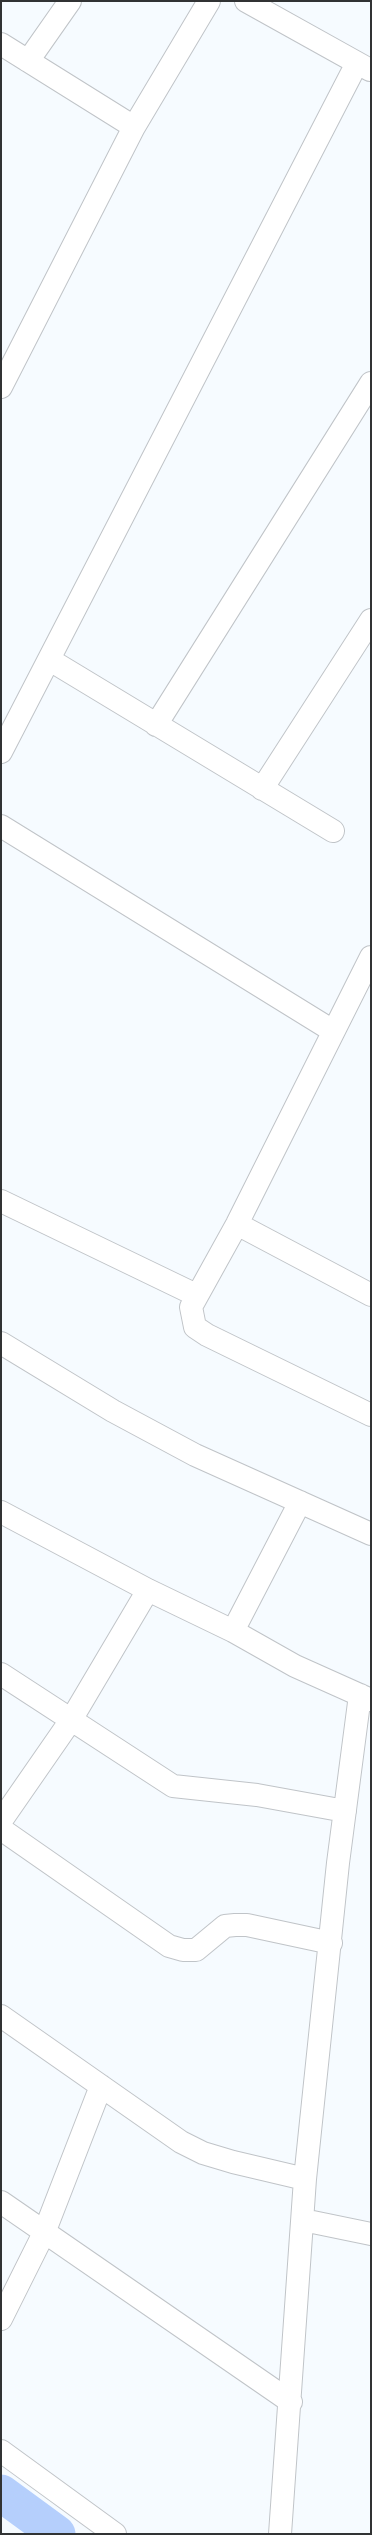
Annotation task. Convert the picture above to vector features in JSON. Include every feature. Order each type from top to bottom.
[{"type":"street","points":[[28,61],[70,1]]},
{"type":"street","points":[[1,388],[134,127],[210,1]]},
{"type":"street","points":[[1,752],[364,67],[246,1]]},
{"type":"street","points":[[1,44],[134,127]]},
{"type":"street","points":[[156,725],[371,382]]},
{"type":"street","points":[[262,789],[371,620]]},
{"type":"street","points":[[50,660],[332,831]]},
{"type":"street","points":[[1,826],[333,1031]]},
{"type":"street","points":[[371,957],[237,1224],[196,1295],[191,1307],[195,1327],[207,1335],[371,1415]]},
{"type":"street","points":[[1,1201],[196,1295]]},
{"type":"street","points":[[237,1224],[371,1295]]},
{"type":"street","points":[[1,1343],[113,1411],[195,1455],[371,1534]]},
{"type":"street","points":[[233,1631],[300,1502]]},
{"type":"street","points":[[1,1512],[148,1590],[233,1631],[295,1666],[365,1698],[345,1811],[305,2179],[303,2220],[295,2302],[291,2402],[280,2534]]},
{"type":"street","points":[[1,1821],[71,1720],[148,1590]]},
{"type":"street","points":[[1,1674],[173,1786],[189,1790],[257,1796],[345,1811]]},
{"type":"street","points":[[1,1829],[169,1946],[183,1950],[196,1950],[225,1926],[236,1925],[247,1925],[330,1943]]},
{"type":"street","points":[[1,2016],[181,2142],[203,2153],[305,2179]]},
{"type":"street","points":[[1,2319],[44,2233],[101,2086]]},
{"type":"street","points":[[1,2202],[291,2402]]},
{"type":"street","points":[[303,2220],[371,2234]]},
{"type":"street","points":[[1,2451],[115,2534]]},
{"type":"waterway","points":[[1,2493],[57,2534]]}]
